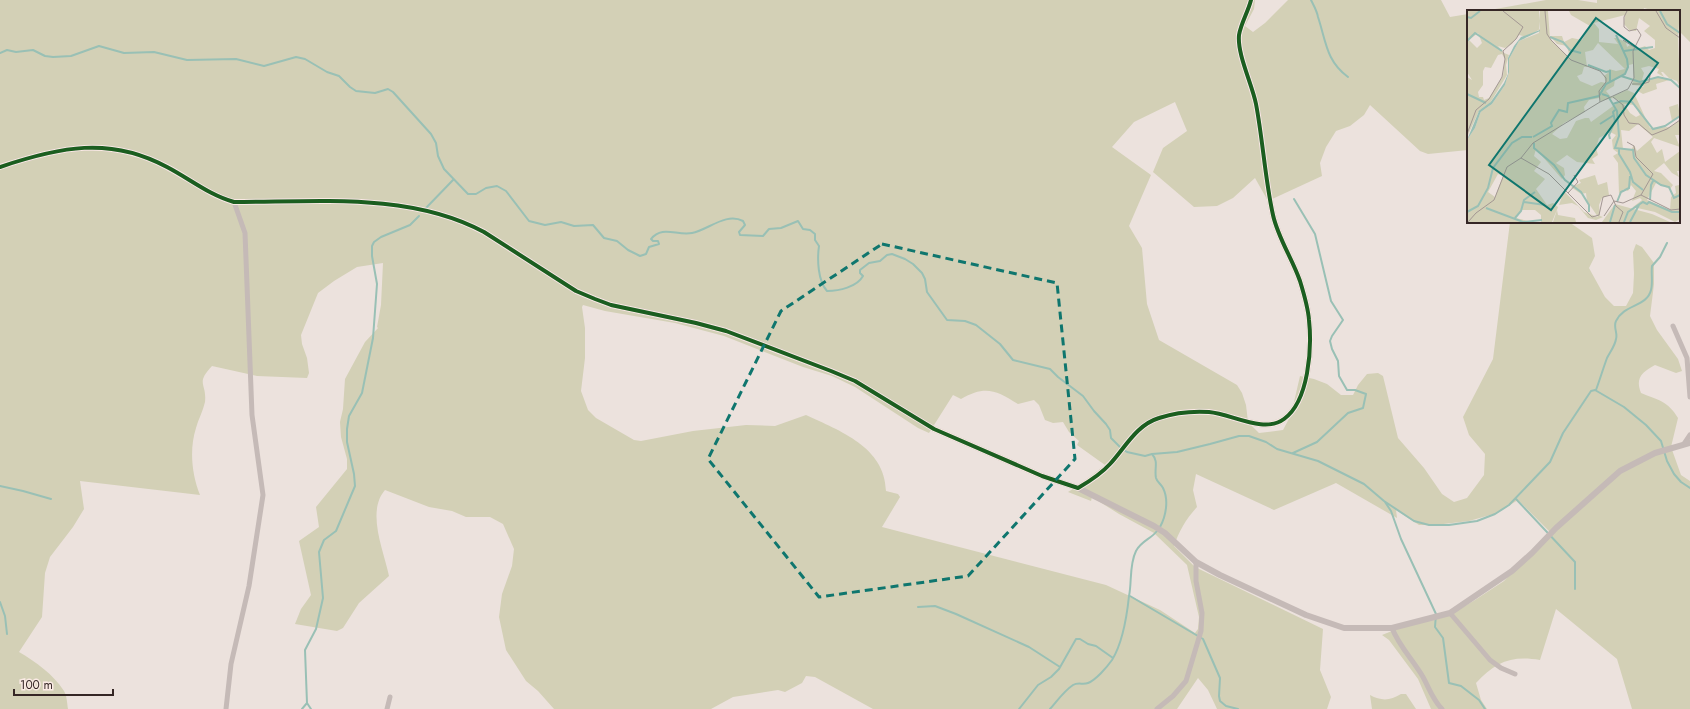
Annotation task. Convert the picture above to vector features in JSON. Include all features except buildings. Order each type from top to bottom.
[{"type":"street","points":[[1078,488],[1102,472],[1138,430],[1151,421],[1170,415],[1210,412],[1259,424],[1272,424],[1281,421],[1288,416],[1303,392],[1306,382],[1310,338],[1306,302],[1299,279],[1275,224],[1256,105],[1239,42],[1240,30],[1252,0]]},
{"type":"street","points":[[0,167],[24,159],[74,149],[89,147],[119,149],[152,160],[167,167],[204,190],[234,202],[341,202],[399,205],[420,208],[453,218],[484,232],[576,291],[595,299],[611,305],[696,323],[726,332],[831,370],[855,381],[934,429],[1042,476],[1078,488],[1154,526],[1165,533],[1196,562],[1252,590],[1332,625],[1352,628],[1392,628],[1450,613],[1512,571],[1556,528],[1620,472],[1655,453],[1687,443],[1690,435]]},
{"type":"street","points":[[226,709],[231,664],[249,586],[263,495],[252,415],[245,234],[234,202]]},
{"type":"street","points":[[1673,326],[1687,358],[1690,397]]},
{"type":"street","points":[[1157,709],[1173,696],[1186,681],[1203,626],[1196,581],[1196,562]]},
{"type":"street","points":[[1450,613],[1490,660],[1501,668],[1515,674]]},
{"type":"street","points":[[1392,628],[1400,645],[1442,709]]},
{"type":"street","points":[[387,709],[390,697]]},
{"type":"highlighted area","points":[[882,244],[1057,283],[1075,459],[968,576],[819,597],[708,459],[781,311]]},
{"type":"shaded area","points":[[0,0],[1255,0],[1254,9],[1245,26],[1253,32],[1265,23],[1288,0],[1441,0],[1450,17],[1467,14],[1467,150],[1428,154],[1420,151],[1370,105],[1364,115],[1350,126],[1336,131],[1326,147],[1320,163],[1322,176],[1268,201],[1255,178],[1233,198],[1217,206],[1194,207],[1153,172],[1163,148],[1187,131],[1175,102],[1134,122],[1112,147],[1151,175],[1129,226],[1142,248],[1147,304],[1159,340],[1237,385],[1242,393],[1246,405],[1248,422],[1259,433],[1283,430],[1291,415],[1300,376],[1327,384],[1341,395],[1353,395],[1358,385],[1367,374],[1378,373],[1383,376],[1398,438],[1424,468],[1442,494],[1454,502],[1467,498],[1484,475],[1485,454],[1469,435],[1463,417],[1493,359],[1510,223],[1570,223],[1592,238],[1595,256],[1589,268],[1605,297],[1614,306],[1626,306],[1633,293],[1633,252],[1636,244],[1642,247],[1654,263],[1654,284],[1650,316],[1657,330],[1678,359],[1682,371],[1676,373],[1655,365],[1643,373],[1639,379],[1639,388],[1641,393],[1666,404],[1678,418],[1671,447],[1681,475],[1690,481],[1690,709],[1632,709],[1617,659],[1556,609],[1540,660],[1521,659],[1505,662],[1490,670],[1476,683],[1481,700],[1487,709],[1431,709],[1418,679],[1389,640],[1382,635],[1407,625],[1448,616],[1504,581],[1550,532],[1518,500],[1497,513],[1469,521],[1435,525],[1419,525],[1396,510],[1397,518],[1336,483],[1274,510],[1196,474],[1193,490],[1197,507],[1183,525],[1174,546],[1195,567],[1323,629],[1320,670],[1331,697],[1327,709],[1217,709],[1208,690],[1198,678],[1177,709],[873,709],[815,677],[806,676],[802,683],[785,692],[778,690],[733,697],[711,709],[554,709],[538,691],[526,681],[506,650],[499,617],[502,594],[512,566],[514,549],[503,524],[490,517],[466,517],[452,511],[429,507],[385,490],[377,509],[377,520],[378,532],[389,576],[359,603],[343,628],[337,631],[295,624],[301,609],[311,595],[299,541],[319,527],[316,507],[347,469],[347,459],[341,437],[340,422],[343,409],[345,379],[365,342],[378,328],[381,305],[383,263],[357,267],[318,293],[301,335],[302,344],[307,358],[309,373],[307,378],[257,376],[212,366],[207,372],[203,380],[205,402],[194,436],[192,454],[193,471],[200,495],[80,481],[84,509],[73,527],[50,557],[45,573],[42,617],[19,652],[38,664],[55,679],[65,693],[68,709],[0,709]],"holes":[[[583,305],[605,311],[675,323],[724,336],[803,367],[832,376],[855,387],[918,428],[929,433],[953,395],[961,399],[977,392],[990,391],[1003,395],[1018,404],[1034,400],[1039,405],[1045,420],[1053,423],[1063,422],[1069,432],[1079,441],[1077,445],[1105,465],[1081,484],[1068,492],[1091,501],[1092,497],[1154,533],[1187,565],[1199,617],[1198,629],[1195,633],[1160,610],[1106,585],[882,527],[900,497],[898,494],[886,491],[884,476],[878,463],[858,442],[833,427],[806,415],[775,426],[746,425],[693,431],[641,441],[634,440],[596,418],[588,410],[581,391],[585,358]]]},
{"type":"shaded area","points":[[1546,0],[1578,0],[1597,3],[1597,0],[1690,0],[1690,42],[1680,32],[1680,10],[1651,10],[1644,8],[1643,10],[1490,10]]},
{"type":"shaded area","points":[[1401,694],[1406,694],[1416,709],[1372,709],[1370,695],[1378,698],[1389,699]]},
{"type":"waterway","points":[[1311,0],[1317,13],[1331,57],[1335,64],[1348,77]]},
{"type":"waterway","points":[[0,53],[7,50],[16,52],[33,50],[45,56],[71,56],[99,46],[124,53],[154,52],[187,60],[236,59],[264,66],[296,57],[305,59],[327,72],[339,76],[356,91],[375,93],[388,89],[393,92],[431,134],[436,143],[438,156],[444,169],[468,194],[476,194],[486,188],[497,186],[506,191],[529,221],[545,225],[561,222],[574,226],[593,225],[604,238],[617,241],[628,250],[640,256],[646,254],[649,247],[659,244],[658,241],[653,241],[651,239],[660,233],[692,233],[717,222],[737,219],[743,221],[745,225],[739,232],[740,235],[763,236],[769,229],[781,228],[798,221],[803,229],[810,230],[815,234],[815,240],[819,246],[818,264],[820,276],[827,291],[852,286],[863,276],[860,273],[860,270],[869,263],[880,261],[887,255],[892,254],[913,264],[922,273],[925,279],[927,292],[947,320],[965,321],[976,325],[1000,344],[1013,360],[1050,369],[1083,396],[1106,424],[1110,430],[1111,438],[1127,452],[1145,456],[1177,452],[1239,436],[1249,436],[1266,442],[1277,449],[1318,461],[1364,484],[1384,501],[1414,521],[1429,525],[1449,525],[1477,521],[1495,514],[1509,505],[1550,462],[1563,433],[1591,391],[1595,390],[1624,407],[1646,425],[1661,441],[1667,461],[1674,474],[1681,482],[1690,488]]},
{"type":"waterway","points":[[425,209],[453,180]]},
{"type":"waterway","points":[[1293,453],[1317,442],[1348,413],[1363,408],[1366,394],[1355,390],[1347,390],[1339,376],[1338,361],[1330,341],[1343,320],[1331,301],[1315,234],[1294,199]]},
{"type":"waterway","points":[[311,709],[307,703],[305,650],[316,629],[323,598],[319,552],[324,540],[336,531],[355,486],[347,442],[347,429],[349,416],[362,393],[373,338],[377,284],[372,256],[372,246],[374,242],[381,237],[410,225],[419,216]]},
{"type":"waterway","points":[[1596,390],[1607,358],[1614,347],[1616,337],[1616,321],[1624,311],[1640,303],[1649,296],[1652,287],[1652,266],[1660,257],[1667,243]]},
{"type":"waterway","points":[[1152,454],[1156,462],[1156,478],[1163,488],[1166,498],[1164,518],[1160,527]]},
{"type":"waterway","points":[[0,486],[51,499]]},
{"type":"waterway","points":[[1516,499],[1575,562],[1575,589]]},
{"type":"waterway","points":[[1385,502],[1391,511],[1401,539],[1436,614],[1435,627],[1443,638],[1449,683],[1461,686],[1479,700],[1485,709]]},
{"type":"waterway","points":[[1050,709],[1070,687],[1075,684],[1086,684],[1091,681],[1101,673],[1112,660],[1119,646],[1125,620],[1134,556],[1138,548],[1157,531]]},
{"type":"waterway","points":[[1130,596],[1203,639],[1220,678],[1220,701],[1226,706],[1238,709]]},
{"type":"waterway","points":[[0,602],[5,616],[7,634]]},
{"type":"waterway","points":[[918,607],[935,606],[956,614],[1029,647],[1060,667]]},
{"type":"waterway","points":[[1019,709],[1038,685],[1051,677],[1059,669],[1076,639],[1080,639],[1088,644],[1096,646],[1113,658]]},
{"type":"waterway","points":[[302,709],[307,703]]},
{"type":"cycle path","points":[[0,167],[43,154],[64,150],[105,148],[125,151],[146,157],[167,167],[216,195],[234,202],[362,202],[425,210],[455,219],[484,232],[576,291],[611,305],[726,331],[831,371],[855,381],[934,429],[1042,476],[1078,488],[1103,471],[1137,431],[1151,421],[1177,414],[1209,412],[1218,413],[1248,422],[1267,425],[1284,419],[1292,411],[1299,400],[1304,387],[1310,345],[1308,310],[1300,281],[1275,223],[1268,188],[1256,104],[1240,51],[1239,35],[1251,0]]}]
